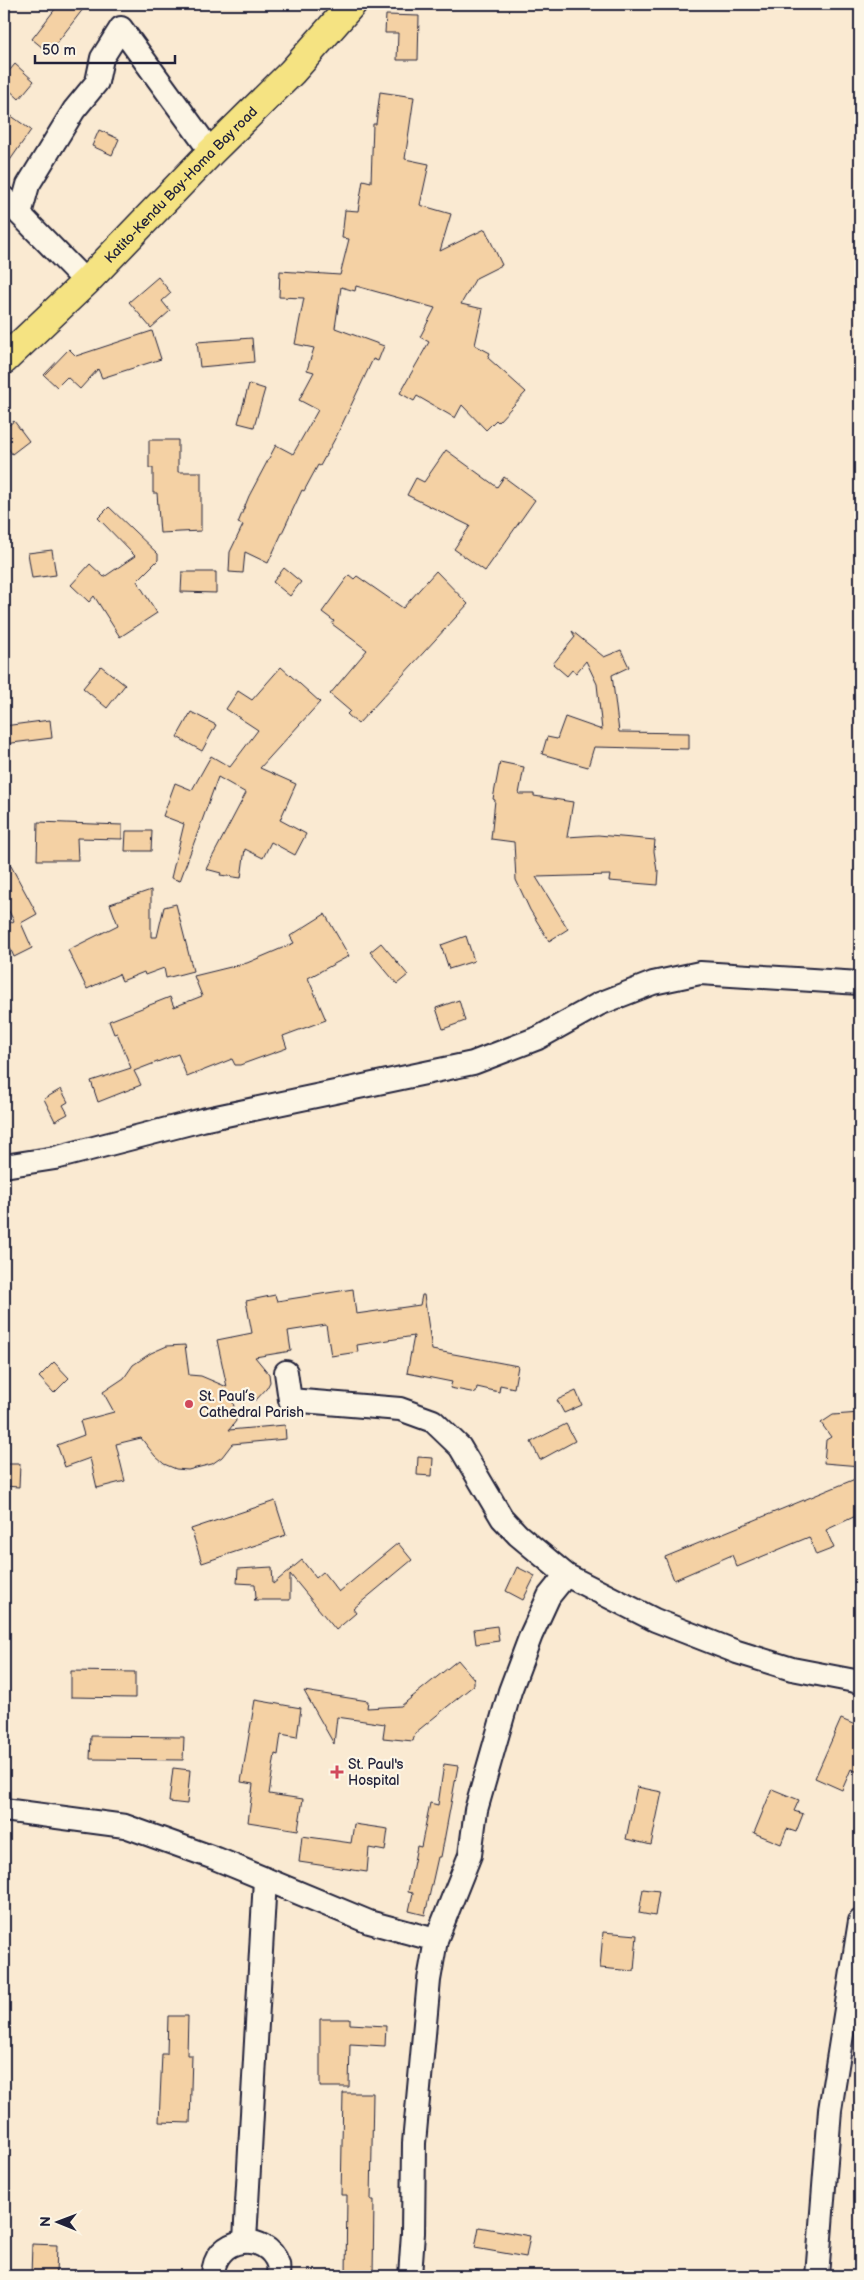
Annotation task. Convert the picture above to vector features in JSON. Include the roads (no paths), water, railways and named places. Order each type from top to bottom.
[{"type":"highway","name":"Katito-Kendu Bay-Homa Bay road","points":[[8,349],[86,282],[187,180],[211,152],[292,72],[352,4]]},
{"type":"street","points":[[20,214],[28,185],[74,110],[97,82],[102,58],[121,28],[211,152]]},
{"type":"street","points":[[4,198],[86,282]]},
{"type":"street","points":[[4,1166],[55,1158],[202,1120],[473,1063],[538,1038],[599,1004],[653,983],[700,973],[860,983]]},
{"type":"street","points":[[286,1372],[290,1400],[400,1409],[433,1421],[460,1448],[502,1518],[518,1535],[566,1574],[655,1620],[737,1652],[792,1669],[860,1682]]},
{"type":"street","points":[[410,2276],[413,2233],[414,2143],[429,1980],[436,1940],[470,1855],[476,1810],[510,1691],[531,1634],[549,1596],[566,1574]]},
{"type":"street","points":[[4,1810],[125,1826],[265,1878],[369,1922],[436,1940]]},
{"type":"street","points":[[245,2240],[265,1878]]},
{"type":"street","points":[[817,2276],[830,2110],[860,1921]]},
{"type":"street","points":[[212,2276],[212,2265],[225,2247],[245,2240],[265,2247],[278,2264],[278,2276]]},
{"type":"place","name":"St. Paul’s Cathedral Parish","points":[[189,1404]]},
{"type":"place","name":"St. Paul's Hospital","points":[[337,1772]]}]
